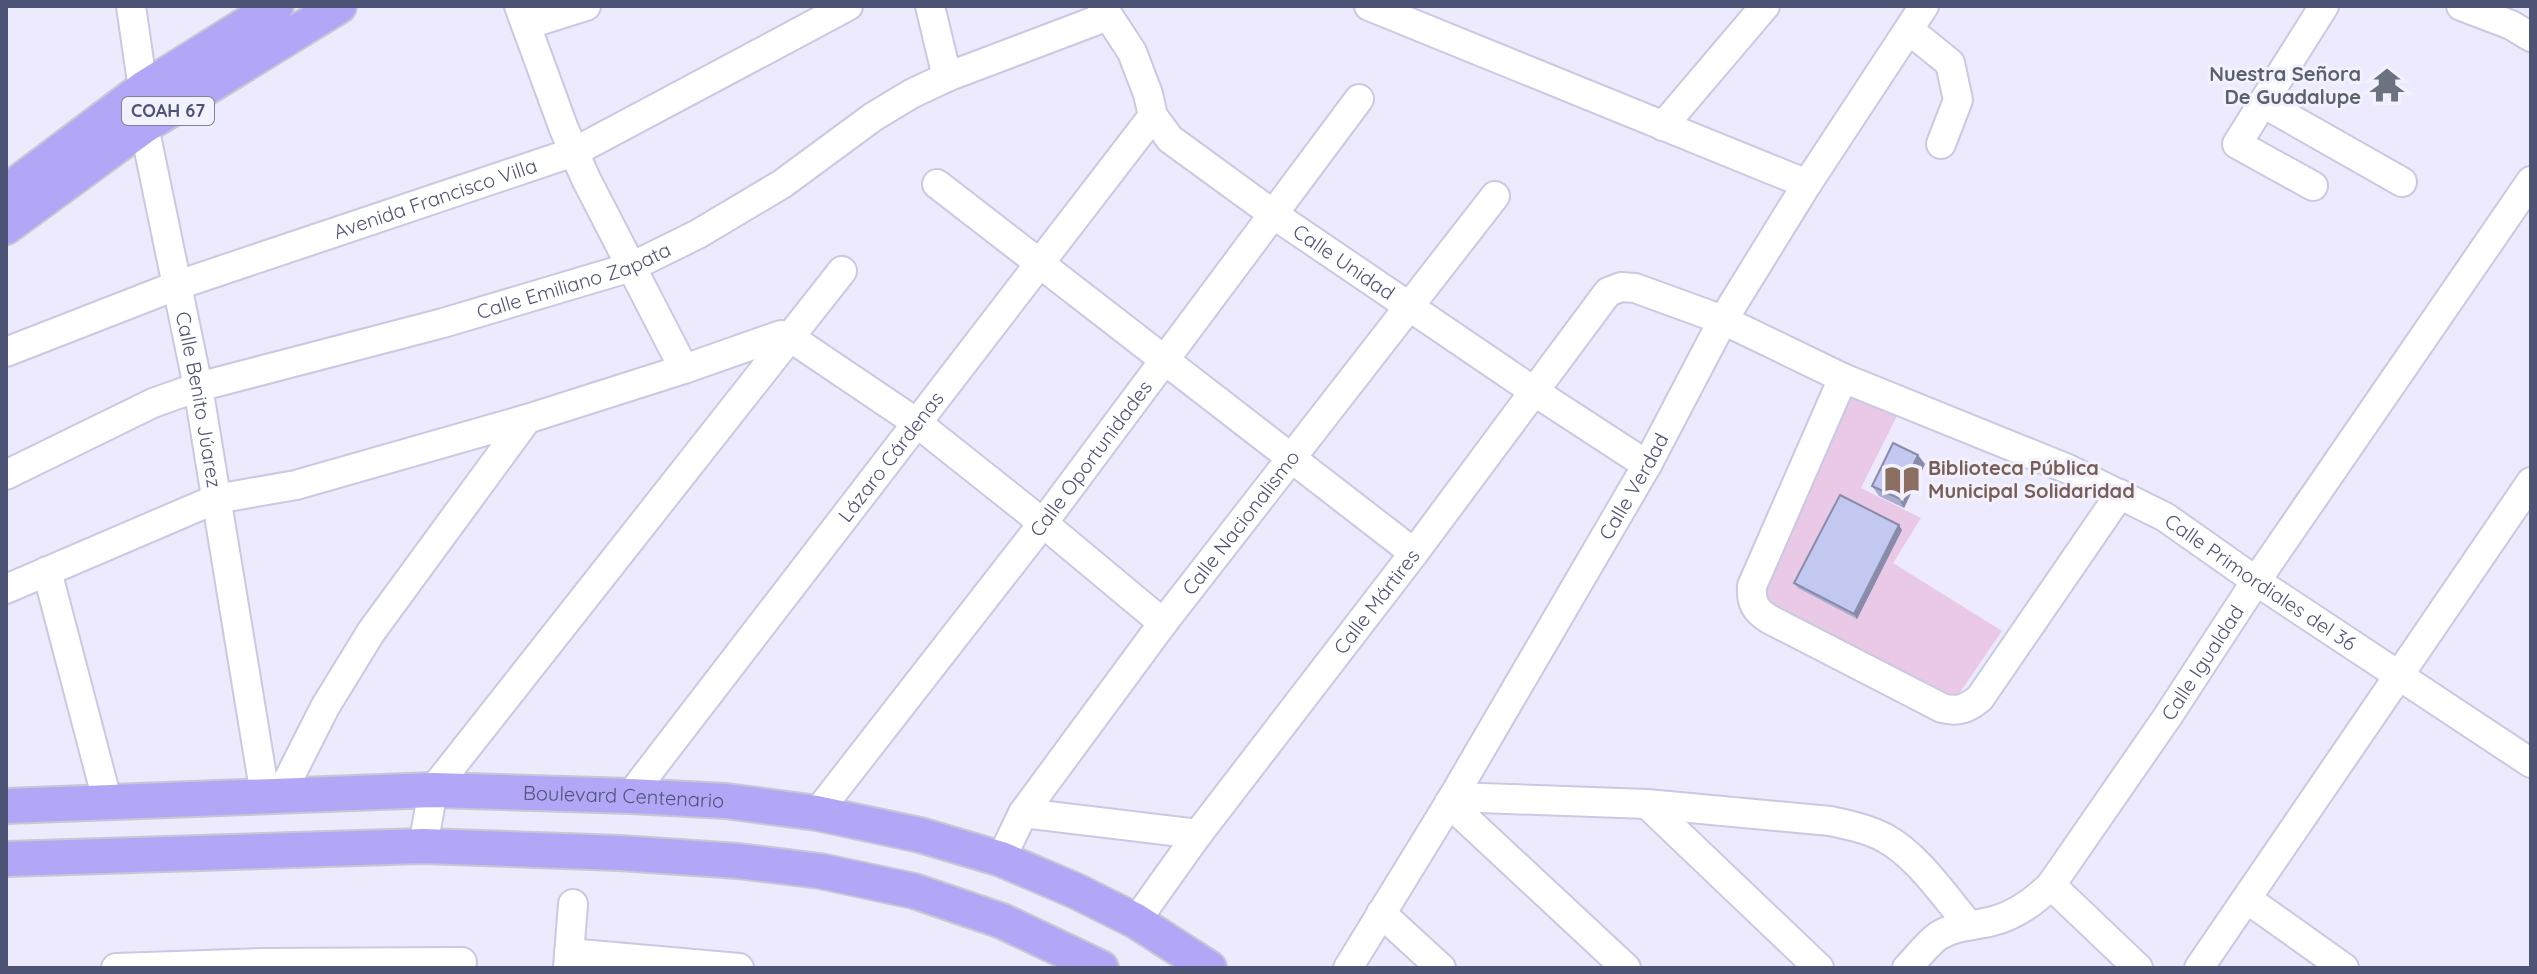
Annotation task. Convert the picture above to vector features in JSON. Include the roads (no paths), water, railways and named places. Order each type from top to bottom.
[{"type":"main road","name":"COAH 67","points":[[6,192],[143,89],[276,6]]},
{"type":"main road","name":"COAH 67","points":[[6,227],[144,126],[339,6]]},
{"type":"main road","name":"Boulevard Centenario","points":[[6,806],[433,790],[726,801],[817,813],[920,835],[1001,859],[1136,921],[1209,968]]},
{"type":"main road","points":[[6,859],[423,846],[738,861],[820,871],[914,891],[1002,921],[1101,968]]},
{"type":"street","name":"Calle Benito Júarez","points":[[131,6],[143,89],[144,126],[158,204],[198,387],[216,499],[273,795]]},
{"type":"street","points":[[586,6],[523,15],[574,152],[684,369]]},
{"type":"street","name":"Avenida Francisco Villa","points":[[6,352],[178,285],[574,152],[848,6]]},
{"type":"street","points":[[930,6],[947,77]]},
{"type":"street","points":[[1369,6],[1807,184]]},
{"type":"street","points":[[1663,126],[1765,6]]},
{"type":"street","name":"Calle Verdad","points":[[1348,968],[1451,800],[1647,465],[1723,320],[1807,184],[1924,6]]},
{"type":"street","points":[[2313,186],[2237,144],[2324,6]]},
{"type":"street","points":[[2461,6],[2511,25],[2531,37]]},
{"type":"street","name":"Calle Emiliano Zapata","points":[[6,475],[153,403],[198,387],[443,323],[631,267],[698,234],[770,191],[873,117],[911,94],[1105,11]]},
{"type":"street","name":"Calle Unidad","points":[[1105,11],[1132,52],[1153,116],[1170,139],[1273,214],[1647,465]]},
{"type":"street","points":[[1909,30],[1950,63],[1958,100],[1941,144]]},
{"type":"street","name":"Calle Oportunidades","points":[[817,813],[1043,523],[1359,99]]},
{"type":"street","points":[[2263,103],[2402,182]]},
{"type":"street","name":"Lázaro Cárdenas","points":[[630,796],[1153,116]]},
{"type":"street","name":"Calle Igualdad","points":[[1907,968],[1936,937],[1953,929],[2009,916],[2027,906],[2051,885],[2531,181]]},
{"type":"street","points":[[937,184],[1414,553]]},
{"type":"street","name":"Calle Nacionalismo","points":[[1001,859],[1023,813],[1163,623],[1495,196]]},
{"type":"street","points":[[423,846],[433,790],[842,271]]},
{"type":"street","name":"Calle Primordiales del 36","points":[[1621,287],[1635,288],[1723,320],[1843,378],[2004,443],[2165,517],[2531,763]]},
{"type":"street","name":"Calle Mártires","points":[[1136,921],[1198,834],[1414,553],[1608,292],[1621,287]]},
{"type":"street","points":[[6,589],[216,499],[296,485],[527,419],[781,335],[791,338],[917,423],[1163,623]]},
{"type":"street","points":[[1843,378],[1752,586],[1751,600],[1757,611],[1769,619],[1942,708],[1957,711],[1980,698],[2120,494]]},
{"type":"street","points":[[273,795],[371,632],[527,419]]},
{"type":"street","points":[[2199,968],[2531,482]]},
{"type":"street","points":[[47,571],[107,800]]},
{"type":"street","points":[[1451,800],[1647,804],[1830,821],[1858,827],[1886,839],[1913,861],[1969,925]]},
{"type":"street","points":[[1451,800],[1626,968]]},
{"type":"street","points":[[1647,804],[1819,968]]},
{"type":"street","points":[[1023,813],[1198,834]]},
{"type":"street","points":[[2051,885],[2138,968]]},
{"type":"street","points":[[2247,899],[2344,968]]},
{"type":"street","points":[[573,904],[568,960],[739,968]]},
{"type":"street","points":[[1381,913],[1441,968]]},
{"type":"street","points":[[116,968],[462,962]]},
{"type":"place","name":"Nuestra Señora De Guadalupe","points":[[2387,85]]},
{"type":"place","name":"Biblioteca Pública Municipal Solidaridad","points":[[1902,480]]}]
